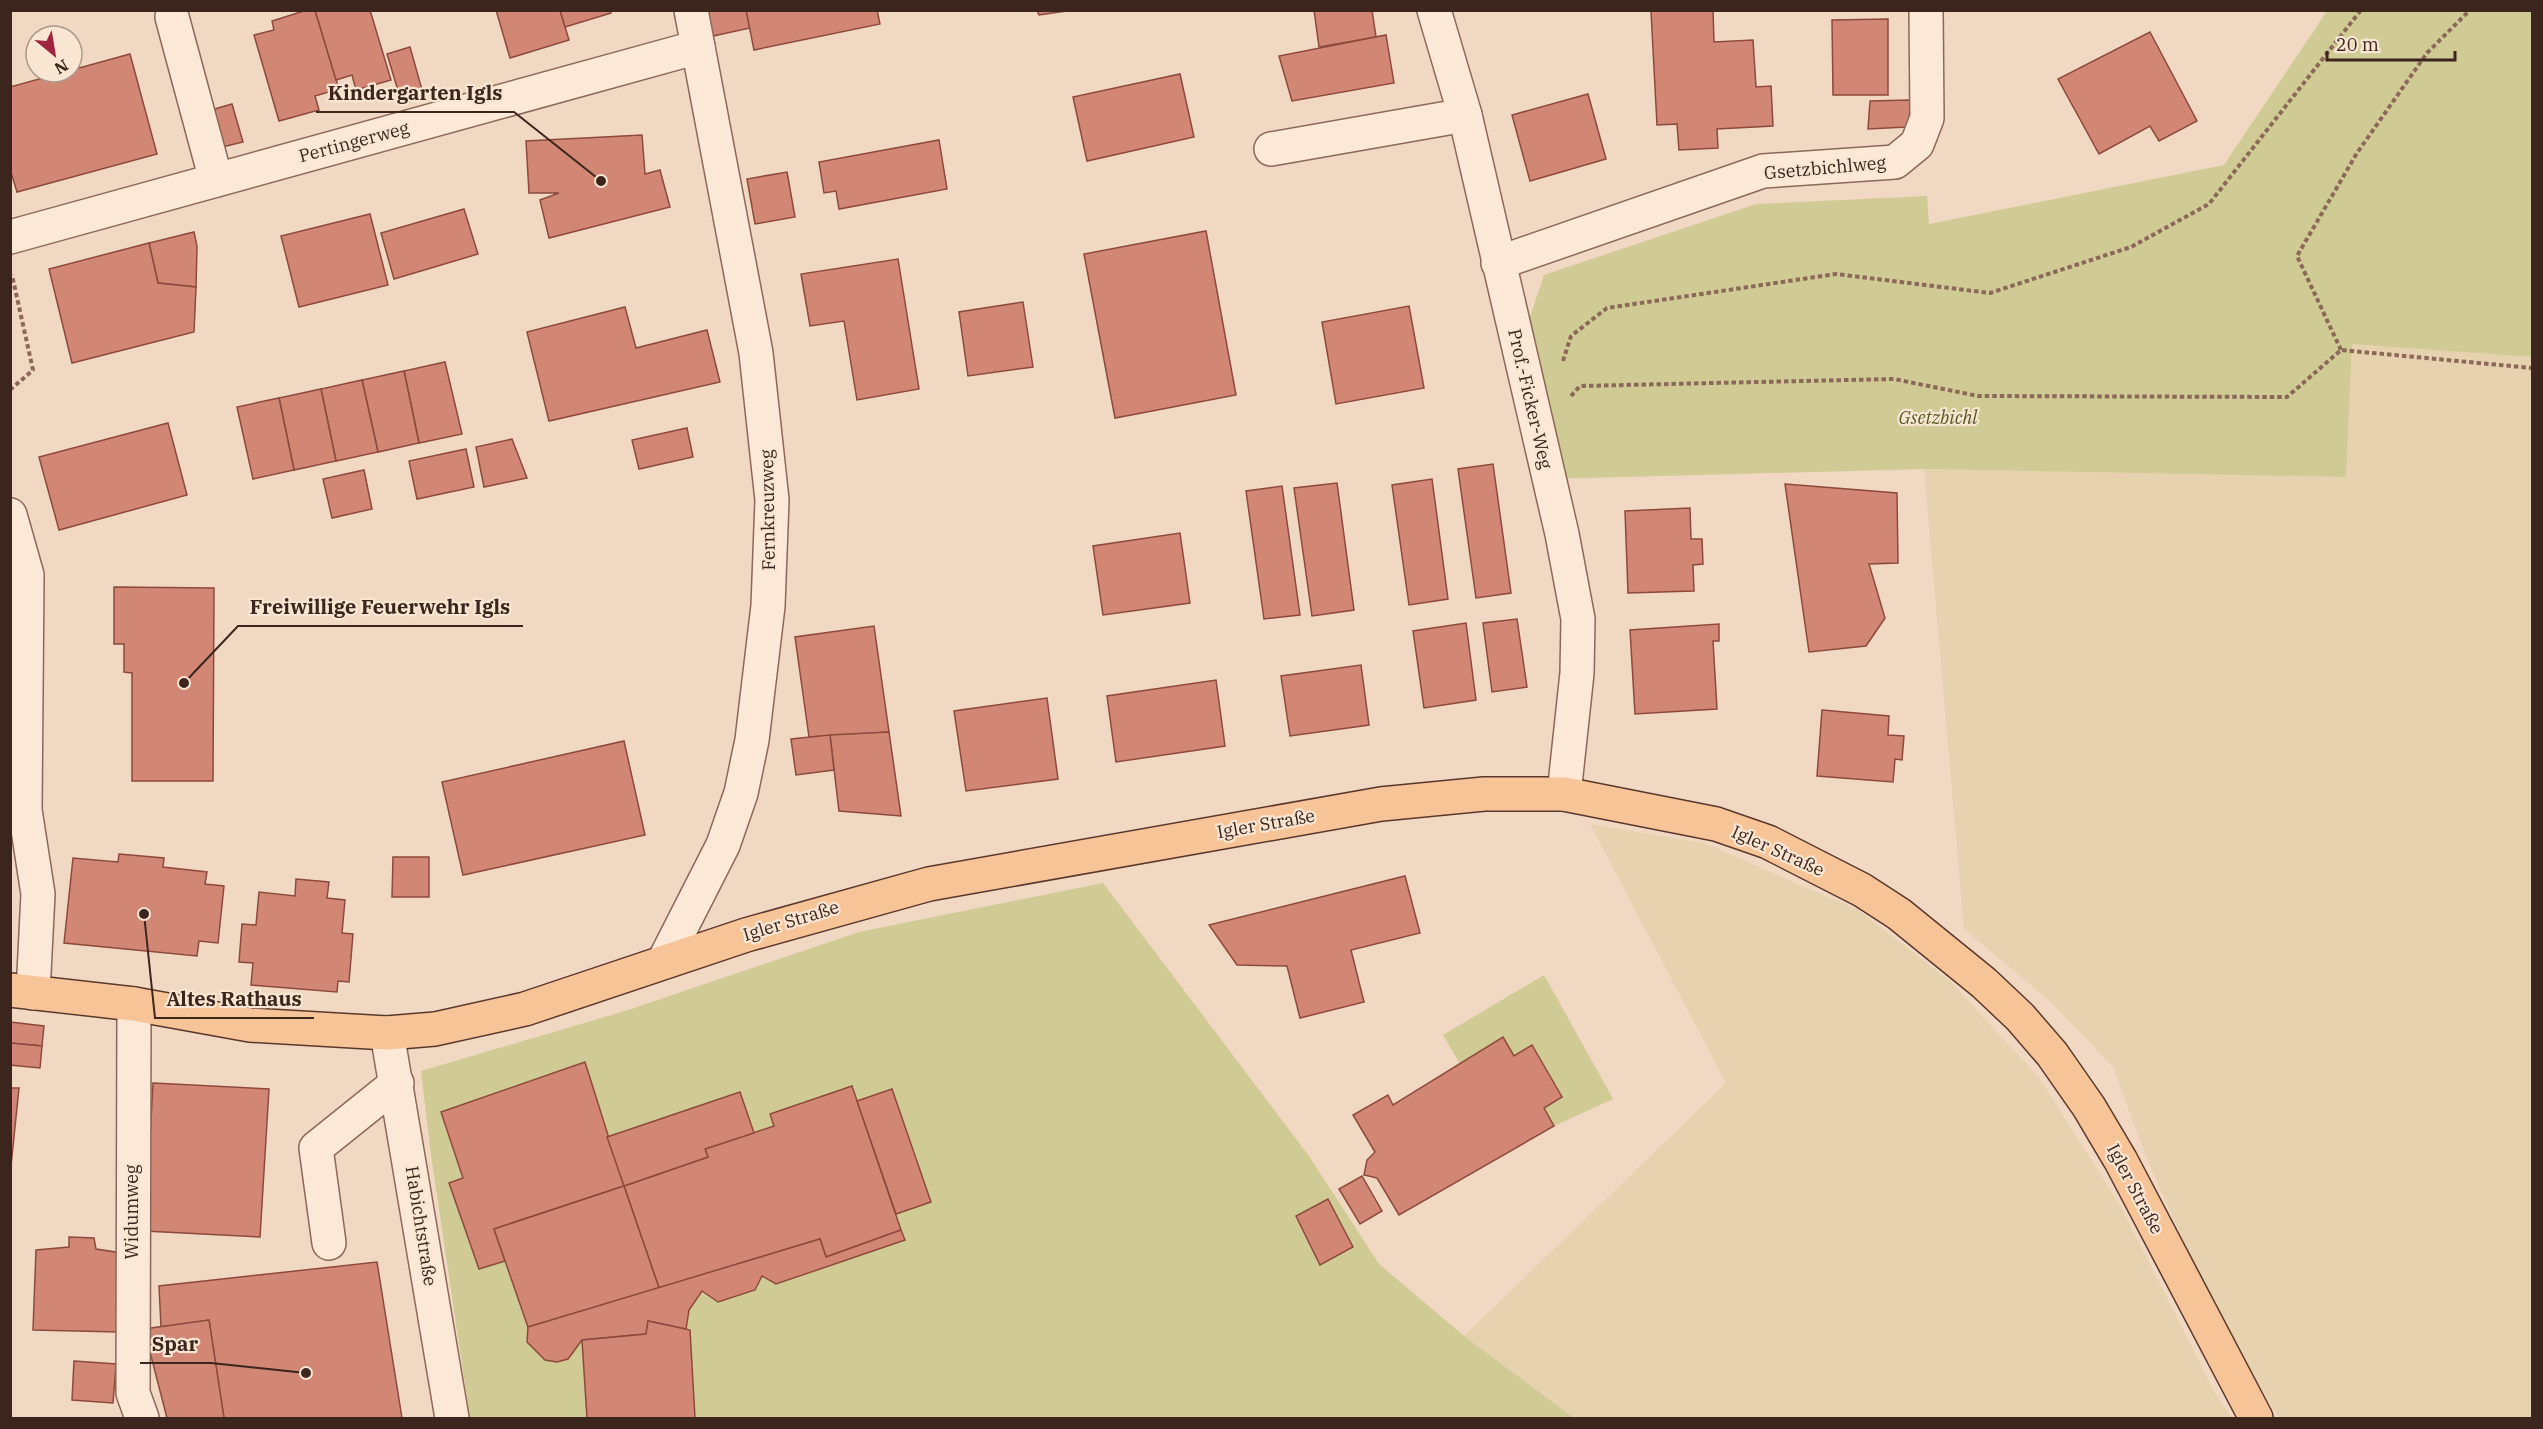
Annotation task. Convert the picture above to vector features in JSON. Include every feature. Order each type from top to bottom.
[{"type":"main road","name":"Igler Straße","points":[[22,992],[134,1004],[250,1024],[387,1033],[435,1029],[525,1009],[664,961],[845,905],[929,884],[1051,860],[1380,804],[1484,794],[1564,794],[1716,824],[1768,843],[1862,890],[1899,914],[1984,983],[2020,1017],[2052,1054],[2089,1107],[2121,1161],[2256,1419]]},
{"type":"street","name":"Fernkreuzweg","points":[[664,961],[723,845],[741,793],[752,740],[769,594],[772,500],[759,373],[691,10]]},
{"type":"street","name":"Prof.-Ficker-Weg","points":[[1434,10],[1465,115],[1562,534],[1578,619],[1577,673],[1564,794]]},
{"type":"street","name":"Gsetzbichlweg","points":[[1498,263],[1763,171],[1894,162],[1917,144],[1927,118],[1926,10]]},
{"type":"street","points":[[172,17],[216,180]]},
{"type":"street","name":"Pertingerweg","points":[[10,237],[698,47]]},
{"type":"street","points":[[1271,149],[1465,115]]},
{"type":"street","points":[[10,515],[27,575],[26,810],[38,894],[22,992]]},
{"type":"street","name":"Widumweg","points":[[134,1004],[133,1393],[142,1419]]},
{"type":"street","name":"Habichtstraße","points":[[387,1033],[452,1419]]},
{"type":"street","points":[[329,1243],[316,1148],[397,1083]]},
{"type":"path","points":[[1560,368],[1571,336],[1607,308],[1836,274],[1990,293],[2131,247],[2209,204],[2361,10]]},
{"type":"path","points":[[2341,350],[2297,256],[2357,153],[2427,53],[2470,10]]},
{"type":"path","points":[[10,268],[33,370],[10,390]]},
{"type":"path","points":[[1538,433],[1580,386],[1893,379],[1978,396],[2287,397],[2341,350],[2532,368]]},
{"type":"shaded area","points":[[2352,344],[2532,357],[2532,1418],[2279,1418],[2211,1303],[2147,1159],[2113,1067],[2052,1003],[1964,929],[1924,469],[2346,477]]},
{"type":"shaded area","points":[[1590,824],[1704,843],[1858,910],[1950,981],[2040,1079],[2121,1207],[2216,1395],[2232,1418],[1574,1418],[1464,1336],[1726,1083]]},
{"type":"green space","name":"Gsetzbichl","points":[[2327,11],[2532,11],[2532,357],[2352,344],[2346,477],[1924,469],[1549,479],[1526,329],[1544,275],[1756,204],[1927,196],[1929,224],[2224,165]]},
{"type":"green space","points":[[1103,883],[1309,1156],[1379,1264],[1464,1336],[1574,1418],[470,1418],[431,1155],[421,1071],[625,1011],[859,932]]},
{"type":"green space","points":[[1544,975],[1613,1099],[1554,1126],[1544,1108],[1562,1097],[1532,1046],[1514,1056],[1503,1037],[1460,1064],[1443,1035]]},
{"type":"building","points":[[307,10],[315,10],[339,89],[315,96],[319,110],[279,121],[254,35],[274,30],[272,21]]},
{"type":"building","points":[[315,10],[370,10],[391,80],[356,90],[352,75],[336,80]]},
{"type":"building","points":[[496,10],[560,10],[569,40],[510,58]]},
{"type":"building","points":[[560,10],[610,10],[611,13],[565,27]]},
{"type":"building","points":[[707,10],[746,10],[750,28],[713,36]]},
{"type":"building","points":[[746,10],[877,10],[880,24],[754,50]]},
{"type":"building","points":[[1037,10],[1074,10],[1039,15]]},
{"type":"building","points":[[1314,10],[1372,10],[1376,37],[1319,47]]},
{"type":"building","points":[[1713,10],[1714,42],[1753,40],[1756,87],[1771,86],[1773,126],[1717,129],[1718,148],[1679,150],[1677,124],[1657,125],[1651,11]]},
{"type":"building","points":[[1888,19],[1888,95],[1833,95],[1832,20]]},
{"type":"building","points":[[2150,32],[2197,121],[2159,141],[2150,126],[2099,154],[2058,79]]},
{"type":"building","points":[[1386,35],[1394,83],[1292,101],[1279,56]]},
{"type":"building","points":[[410,47],[424,97],[402,104],[387,54]]},
{"type":"building","points":[[130,54],[157,154],[17,192],[10,169],[10,87],[24,83],[84,84],[84,67]]},
{"type":"building","points":[[1180,74],[1194,137],[1087,161],[1073,97]]},
{"type":"building","points":[[1588,94],[1606,159],[1530,181],[1512,115]]},
{"type":"building","points":[[1910,100],[1912,122],[1907,127],[1868,129],[1870,101]]},
{"type":"building","points":[[232,104],[243,142],[222,147],[211,110]]},
{"type":"building","points":[[642,135],[645,174],[660,170],[670,207],[549,238],[540,200],[559,193],[529,193],[526,141]]},
{"type":"building","points":[[939,140],[947,189],[839,209],[836,191],[824,193],[819,162]]},
{"type":"building","points":[[787,172],[795,217],[755,224],[747,179]]},
{"type":"building","points":[[464,209],[478,254],[394,279],[381,233]]},
{"type":"building","points":[[370,214],[388,285],[299,307],[281,236]]},
{"type":"building","points":[[1206,231],[1236,395],[1115,418],[1084,254]]},
{"type":"building","points":[[194,232],[197,246],[196,287],[158,283],[149,243]]},
{"type":"building","points":[[149,243],[158,283],[196,287],[194,332],[72,363],[49,269]]},
{"type":"building","points":[[898,259],[919,389],[857,400],[844,321],[810,326],[801,274]]},
{"type":"building","points":[[1023,302],[1033,367],[968,376],[959,312]]},
{"type":"building","points":[[1409,306],[1424,388],[1336,404],[1322,322]]},
{"type":"building","points":[[625,307],[636,348],[707,330],[720,382],[549,421],[527,332]]},
{"type":"building","points":[[445,362],[462,434],[419,443],[404,371]]},
{"type":"building","points":[[404,371],[419,443],[378,452],[362,380]]},
{"type":"building","points":[[362,380],[378,452],[336,461],[321,389]]},
{"type":"building","points":[[321,389],[336,461],[294,470],[279,398]]},
{"type":"building","points":[[279,398],[294,470],[253,479],[237,407]]},
{"type":"building","points":[[168,423],[187,495],[59,530],[39,457]]},
{"type":"building","points":[[687,428],[693,457],[639,469],[632,440]]},
{"type":"building","points":[[512,439],[527,478],[484,487],[476,447]]},
{"type":"building","points":[[466,449],[474,487],[417,499],[409,461]]},
{"type":"building","points":[[1493,464],[1511,593],[1476,598],[1458,469]]},
{"type":"building","points":[[364,470],[372,509],[332,518],[323,479]]},
{"type":"building","points":[[1432,479],[1448,599],[1409,605],[1392,485]]},
{"type":"building","points":[[1337,483],[1354,610],[1312,616],[1294,488]]},
{"type":"building","points":[[1785,484],[1897,493],[1898,563],[1869,564],[1885,618],[1866,646],[1809,652]]},
{"type":"building","points":[[1282,486],[1300,615],[1264,619],[1246,491]]},
{"type":"building","points":[[1690,508],[1691,539],[1702,539],[1703,564],[1693,565],[1694,591],[1628,593],[1625,511]]},
{"type":"building","points":[[1180,533],[1190,603],[1103,615],[1093,546]]},
{"type":"building","points":[[114,587],[214,588],[213,781],[132,781],[132,673],[124,672],[124,644],[114,644]]},
{"type":"building","points":[[1517,619],[1527,687],[1492,692],[1483,623]]},
{"type":"building","points":[[1466,623],[1476,700],[1424,708],[1413,631]]},
{"type":"building","points":[[1719,624],[1719,641],[1713,641],[1717,709],[1635,714],[1630,630]]},
{"type":"building","points":[[874,626],[889,732],[809,737],[795,637]]},
{"type":"building","points":[[1361,665],[1369,725],[1290,736],[1281,676]]},
{"type":"building","points":[[1216,680],[1225,746],[1116,762],[1107,696]]},
{"type":"building","points":[[1047,698],[1058,779],[966,791],[954,711]]},
{"type":"building","points":[[1822,710],[1889,716],[1888,735],[1904,736],[1902,760],[1895,759],[1893,782],[1817,776]]},
{"type":"building","points":[[889,732],[901,816],[839,811],[830,735]]},
{"type":"building","points":[[830,735],[834,770],[796,775],[791,739]]},
{"type":"building","points":[[624,741],[645,835],[463,875],[442,782]]},
{"type":"building","points":[[119,854],[164,858],[163,867],[207,872],[205,884],[224,886],[218,943],[199,941],[197,956],[64,943],[73,858],[118,862]]},
{"type":"building","points":[[393,857],[429,857],[429,897],[392,897]]},
{"type":"building","points":[[1405,876],[1420,933],[1351,950],[1364,1002],[1300,1018],[1287,966],[1237,965],[1209,925]]},
{"type":"building","points":[[296,879],[329,882],[327,898],[345,900],[342,933],[353,934],[349,982],[338,981],[337,992],[251,985],[253,963],[239,962],[242,924],[256,925],[259,892],[295,896]]},
{"type":"building","points":[[10,1022],[44,1026],[42,1046],[10,1043]]},
{"type":"building","points":[[1503,1037],[1514,1056],[1532,1045],[1562,1097],[1544,1108],[1554,1126],[1399,1215],[1377,1178],[1364,1175],[1367,1160],[1375,1152],[1353,1115],[1388,1095],[1393,1105]]},
{"type":"building","points":[[10,1043],[42,1046],[40,1068],[10,1065]]},
{"type":"building","points":[[585,1062],[624,1186],[494,1229],[505,1261],[479,1269],[449,1183],[463,1178],[441,1112]]},
{"type":"building","points":[[153,1083],[269,1089],[260,1237],[145,1231]]},
{"type":"building","points":[[852,1086],[901,1230],[826,1257],[820,1239],[659,1288],[624,1186],[708,1157],[705,1149],[774,1126],[770,1114]]},
{"type":"building","points":[[10,1088],[19,1088],[10,1176]]},
{"type":"building","points":[[892,1089],[931,1202],[896,1214],[857,1101]]},
{"type":"building","points":[[740,1092],[754,1133],[705,1149],[708,1157],[624,1186],[607,1137]]},
{"type":"building","points":[[1362,1176],[1382,1211],[1360,1224],[1339,1189]]},
{"type":"building","points":[[624,1186],[659,1288],[528,1327],[494,1229]]},
{"type":"building","points":[[1328,1199],[1353,1247],[1320,1265],[1296,1216]]},
{"type":"building","points":[[901,1230],[905,1240],[776,1284],[762,1276],[755,1290],[718,1302],[702,1291],[689,1310],[686,1329],[648,1321],[646,1334],[582,1340],[568,1359],[557,1362],[545,1360],[527,1342],[528,1327],[820,1239],[826,1257]]},
{"type":"building","points":[[69,1237],[94,1238],[96,1249],[122,1253],[119,1332],[33,1330],[36,1250],[69,1247]]},
{"type":"building","points":[[377,1262],[402,1418],[224,1418],[209,1320],[161,1327],[159,1286]]},
{"type":"building","points":[[209,1320],[224,1418],[167,1418],[144,1329]]},
{"type":"building","points":[[648,1321],[690,1330],[695,1418],[587,1418],[582,1340],[646,1334]]},
{"type":"building","points":[[74,1361],[116,1364],[113,1403],[72,1400]]},
{"type":"place","name":"Kindergarten Igls","points":[[601,181]]},
{"type":"place","name":"Freiwillige Feuerwehr Igls","points":[[184,683]]},
{"type":"place","name":"Altes Rathaus","points":[[144,914]]},
{"type":"place","name":"Spar","points":[[306,1373]]}]
